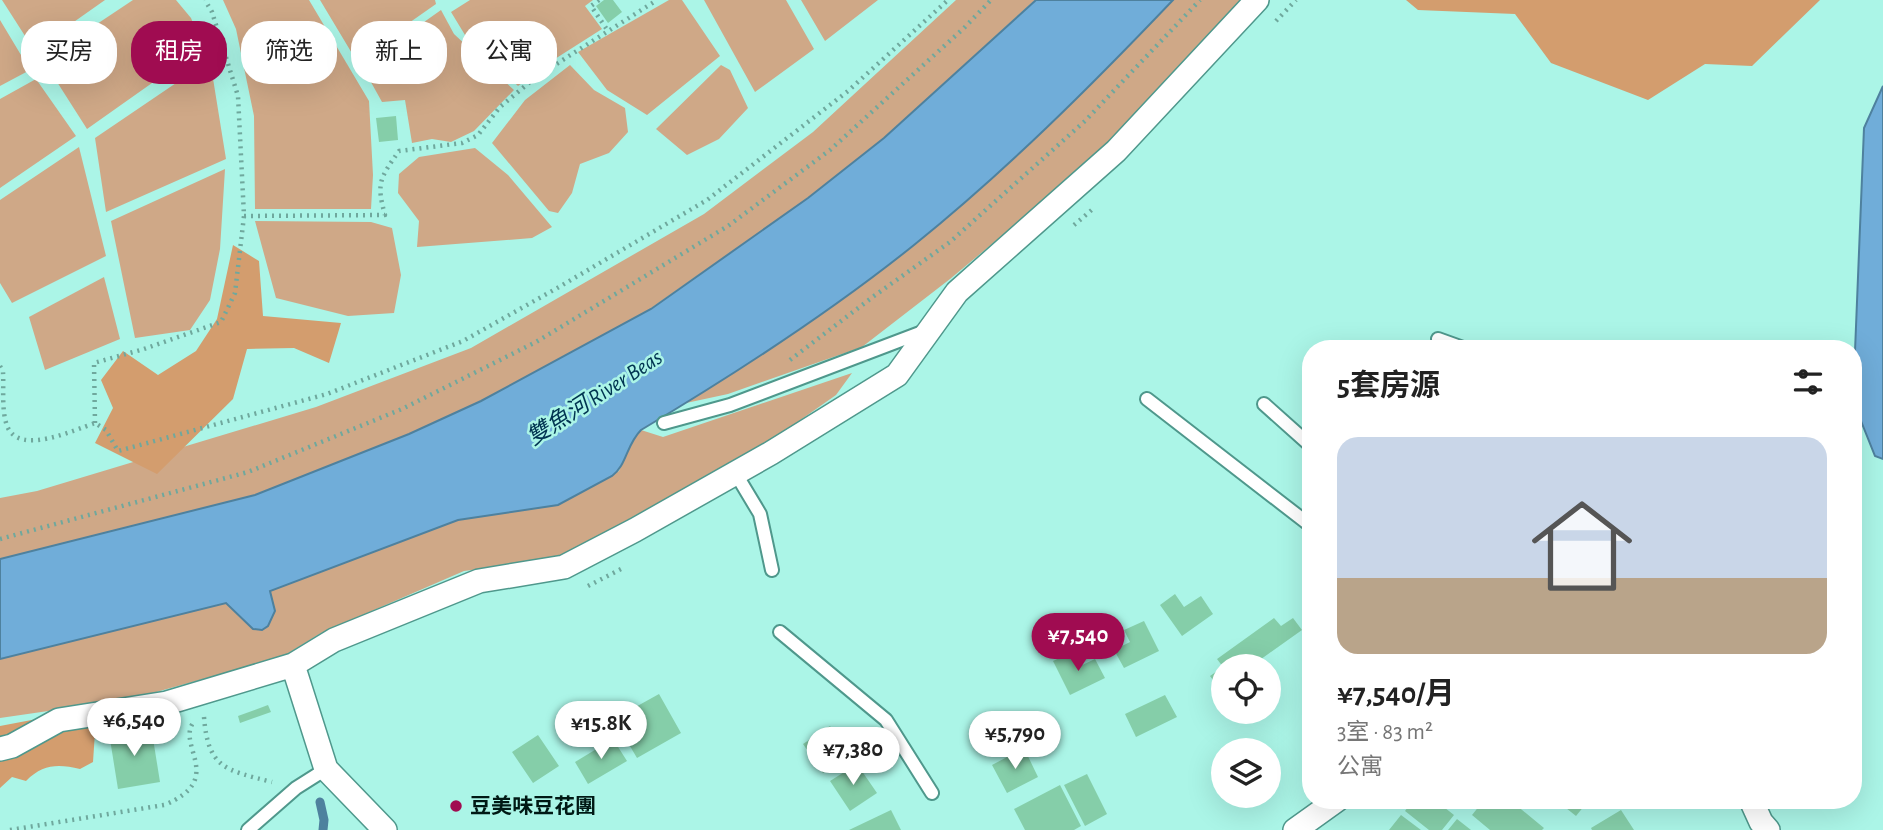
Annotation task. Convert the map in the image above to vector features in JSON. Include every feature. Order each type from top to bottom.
[{"type":"street","points":[[0,750],[59,720],[167,703],[293,665],[334,640],[479,581],[564,567],[736,474],[897,375],[957,292],[1116,151],[1257,0]]},
{"type":"street","points":[[293,665],[326,769],[385,830]]},
{"type":"street","points":[[1295,830],[1324,809]]},
{"type":"street","points":[[1755,809],[1768,830]]},
{"type":"lane","points":[[664,423],[730,405],[929,330]]},
{"type":"lane","points":[[1147,399],[1302,519]]},
{"type":"lane","points":[[1264,404],[1302,438]]},
{"type":"lane","points":[[736,474],[760,514],[772,570]]},
{"type":"lane","points":[[780,632],[886,720],[932,793]]},
{"type":"lane","points":[[248,830],[296,788],[326,769]]},
{"type":"path","points":[[95,424],[94,363],[221,322],[235,293],[244,216],[238,96],[212,12],[205,0]]},
{"type":"path","points":[[599,0],[591,6],[608,31]]},
{"type":"path","points":[[244,216],[385,215],[378,190],[398,151],[462,142],[478,135],[500,107],[537,77],[657,0]]},
{"type":"path","points":[[0,366],[3,372],[8,428],[19,439],[37,441],[95,424],[106,430],[118,451],[327,394],[463,341],[707,200],[848,91],[948,0]]},
{"type":"path","points":[[0,539],[248,472],[402,410],[536,342],[728,226],[820,158],[964,28],[991,0]]},
{"type":"path","points":[[783,365],[950,242],[1085,121],[1200,0]]},
{"type":"path","points":[[204,709],[209,749],[214,758],[235,772],[296,788]]},
{"type":"path","points":[[10,830],[164,805],[177,799],[194,783],[196,773],[189,730],[191,724],[208,717]]},
{"type":"shaded area","points":[[2,0],[105,0],[75,21],[21,21],[21,30]]},
{"type":"shaded area","points":[[133,0],[176,0],[192,21],[131,21],[131,84],[151,84],[87,129],[58,84],[117,84],[117,21],[102,21]]},
{"type":"shaded area","points":[[223,0],[309,0],[321,21],[241,21],[241,53],[236,29]]},
{"type":"shaded area","points":[[320,0],[435,0],[436,4],[412,21],[351,21],[351,52],[337,28],[337,21],[333,21]]},
{"type":"shaded area","points":[[470,0],[593,0],[585,6],[602,29],[557,58],[557,21],[461,21],[461,28],[451,12]]},
{"type":"shaded area","points":[[669,0],[682,0],[720,56],[647,115],[607,90],[578,52]]},
{"type":"shaded area","points":[[704,0],[786,0],[814,49],[755,92]]},
{"type":"shaded area","points":[[801,0],[878,0],[825,41]]},
{"type":"shaded area","points":[[956,0],[1035,0],[884,138],[808,198],[647,311],[481,401],[409,434],[255,495],[0,560],[0,498],[37,491],[316,407],[471,348],[704,214],[813,132]]},
{"type":"shaded area","points":[[1173,0],[1246,0],[1123,131],[950,279],[862,347],[728,394],[686,403],[831,307],[948,217],[1047,127]]},
{"type":"shaded area","points":[[1406,0],[1820,0],[1752,66],[1705,64],[1648,100],[1551,63],[1515,14],[1418,10]]},
{"type":"shaded area","points":[[441,10],[447,21],[425,21]]},
{"type":"shaded area","points":[[0,20],[21,55],[21,75],[0,86]]},
{"type":"shaded area","points":[[447,21],[461,41],[461,84],[508,84],[514,90],[474,131],[451,142],[432,139],[412,143],[405,100],[382,102],[372,84],[447,84]]},
{"type":"shaded area","points":[[337,47],[351,71],[351,84],[359,84],[369,101],[373,175],[371,209],[255,209],[254,116],[247,84],[337,84]]},
{"type":"shaded area","points":[[570,65],[594,90],[625,108],[628,132],[609,153],[580,164],[572,193],[558,213],[549,211],[492,143],[525,100],[546,84],[557,84],[557,75]]},
{"type":"shaded area","points":[[721,65],[730,70],[748,108],[719,139],[687,155],[656,129]]},
{"type":"shaded area","points":[[27,84],[40,84],[76,136],[0,188],[0,99]]},
{"type":"shaded area","points":[[175,84],[214,84],[226,159],[106,212],[95,138]]},
{"type":"shaded area","points":[[79,147],[106,256],[12,303],[0,283],[0,200]]},
{"type":"shaded area","points":[[475,148],[508,175],[552,227],[532,238],[417,247],[419,221],[398,193],[399,174],[419,157]]},
{"type":"shaded area","points":[[225,169],[220,249],[210,300],[190,330],[135,338],[111,221]]},
{"type":"shaded area","points":[[255,221],[371,222],[392,228],[401,275],[394,313],[348,316],[276,298]]},
{"type":"shaded area","points":[[233,245],[259,261],[263,316],[341,323],[329,363],[294,348],[247,349],[233,399],[157,474],[95,443],[113,408],[101,380],[123,351],[158,375],[196,351],[217,319]]},
{"type":"shaded area","points":[[104,277],[120,339],[45,370],[29,317]]},
{"type":"shaded area","points":[[852,373],[836,395],[789,428],[687,489],[570,553],[526,563],[464,571],[321,633],[282,657],[131,699],[0,718],[0,659],[226,603],[275,611],[270,591],[458,520],[558,505],[619,471],[631,440],[641,430],[663,437]]},
{"type":"shaded area","points":[[63,714],[93,721],[93,762],[80,769],[65,766],[45,768],[26,781],[12,777],[0,788],[0,726]]},
{"type":"water","name":"雙魚河 River Beas","points":[[1036,0],[1173,0],[1047,127],[948,217],[815,319],[641,430],[621,466],[612,476],[558,505],[458,520],[270,591],[275,611],[268,626],[262,630],[253,629],[226,603],[0,659],[0,559],[255,495],[409,434],[481,401],[651,309],[808,198],[884,138]]},
{"type":"water","points":[[1883,86],[1883,459],[1875,456],[1862,424],[1862,340],[1855,340],[1864,128]]},
{"type":"building","points":[[604,0],[613,0],[622,12],[608,23],[596,6]]},
{"type":"building","points":[[396,116],[398,140],[379,142],[376,118]]},
{"type":"building","points":[[1175,594],[1184,607],[1201,596],[1213,614],[1182,636],[1160,605]]},
{"type":"building","points":[[1274,618],[1281,626],[1293,618],[1302,630],[1268,654],[1224,654]]},
{"type":"building","points":[[1144,621],[1159,651],[1124,668],[1114,650],[1130,642],[1124,630]]},
{"type":"building","points":[[1070,653],[1078,667],[1095,659],[1105,678],[1070,695],[1053,661]]},
{"type":"building","points":[[659,694],[681,733],[637,758],[614,719]]},
{"type":"building","points":[[1165,695],[1177,717],[1136,737],[1125,714]]},
{"type":"building","points":[[268,705],[271,712],[240,723],[238,716]]},
{"type":"building","points":[[151,726],[160,782],[118,789],[109,733]]},
{"type":"building","points":[[830,726],[850,756],[823,773],[803,744]]},
{"type":"building","points":[[538,735],[559,766],[533,783],[512,752]]},
{"type":"building","points":[[613,739],[627,761],[588,784],[575,762]]},
{"type":"building","points":[[1024,748],[1038,777],[1007,793],[992,765]]},
{"type":"building","points":[[857,764],[877,793],[850,811],[830,781]]},
{"type":"building","points":[[1087,774],[1107,814],[1085,826],[1064,785]]},
{"type":"building","points":[[1060,785],[1081,826],[1074,830],[1025,830],[1014,809]]},
{"type":"building","points":[[1446,809],[1454,815],[1442,830],[1429,830],[1405,811]]},
{"type":"building","points":[[1477,809],[1521,809],[1544,828],[1490,830],[1472,815]]},
{"type":"building","points":[[1567,809],[1582,809],[1576,816]]},
{"type":"building","points":[[891,810],[901,830],[849,830]]},
{"type":"building","points":[[1621,810],[1634,830],[1592,830],[1591,828]]},
{"type":"building","points":[[1401,815],[1421,830],[1389,830]]},
{"type":"building","points":[[1457,819],[1471,830],[1448,830]]},
{"type":"waterway","points":[[320,802],[323,830]]},
{"type":"place","name":"豆美味豆花團","points":[[456,806]]}]
